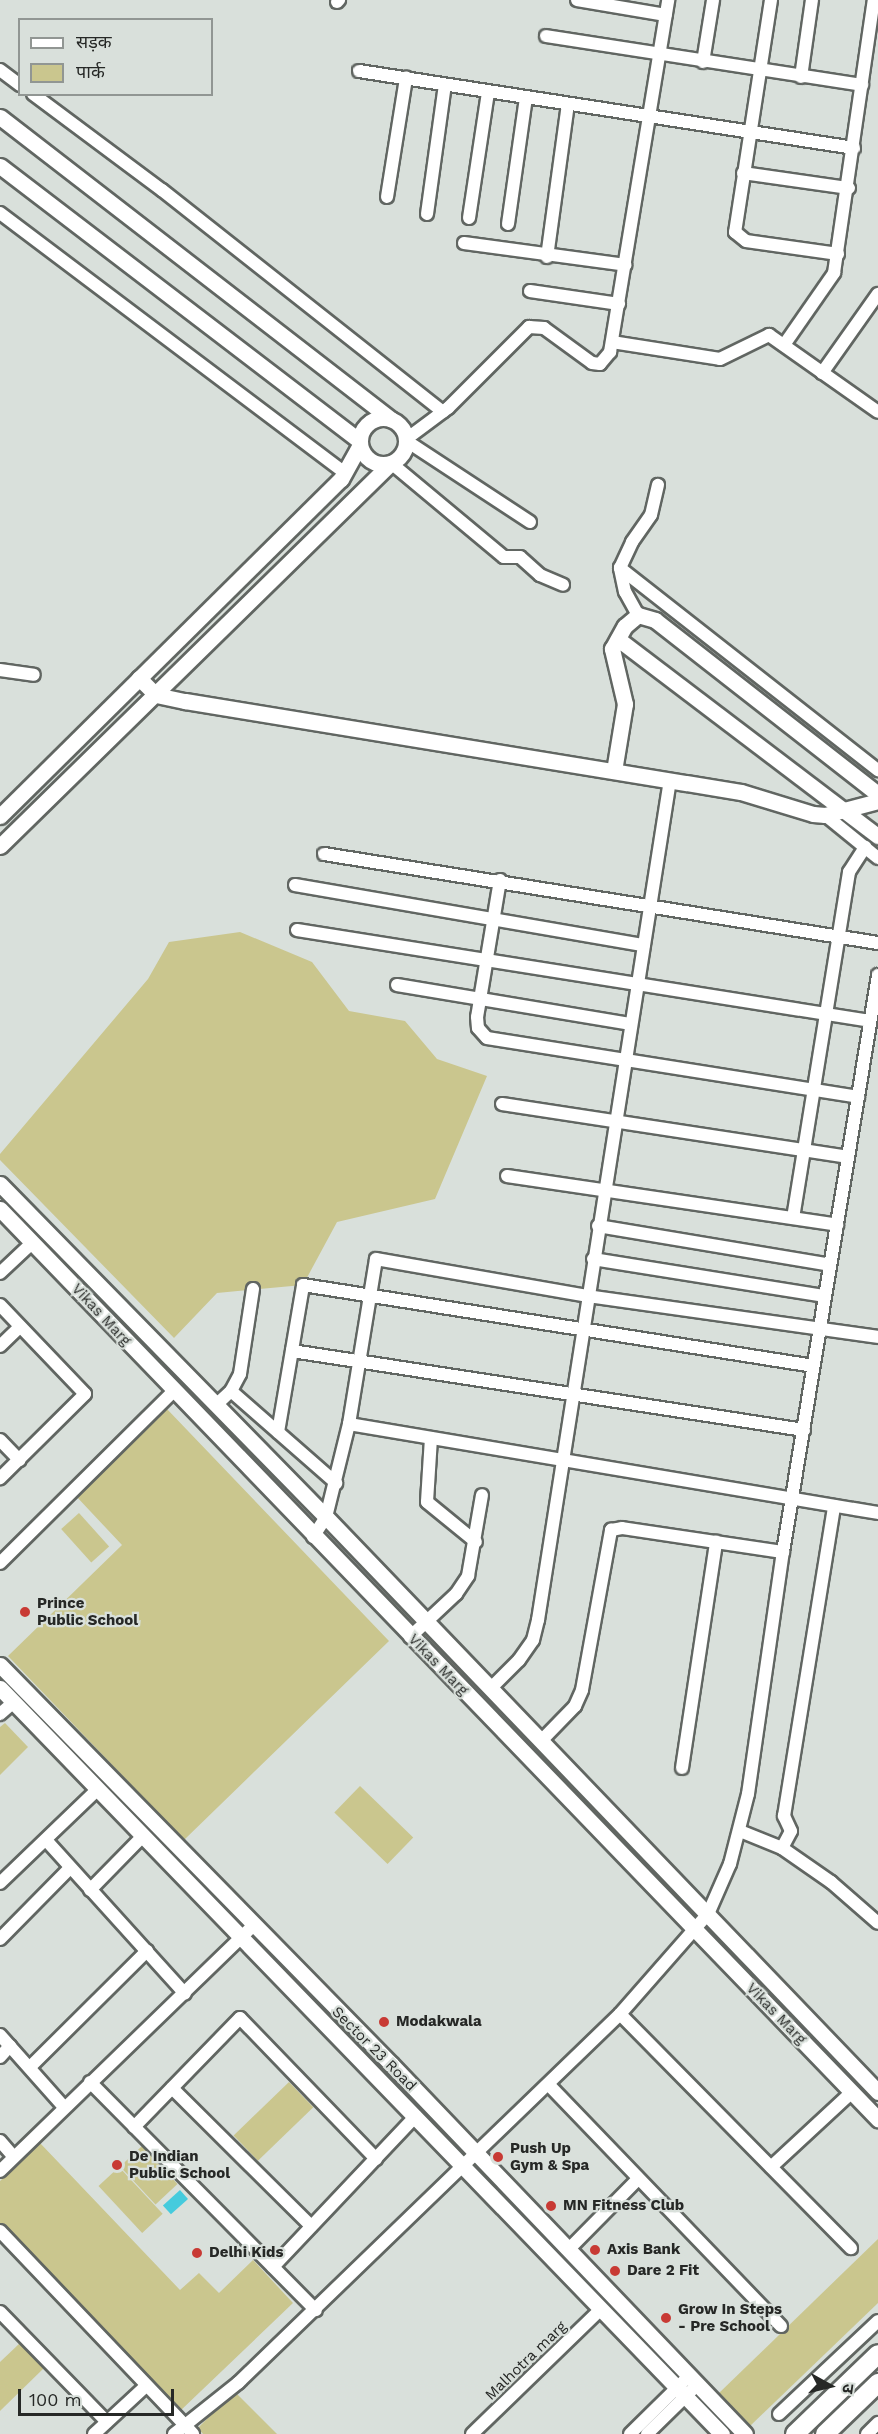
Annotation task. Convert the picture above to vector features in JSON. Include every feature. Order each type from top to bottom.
[{"type":"main road","points":[[795,2434],[878,2354]]},
{"type":"main road","points":[[825,2434],[878,2383]]},
{"type":"street","points":[[577,0],[666,15]]},
{"type":"street","points":[[405,440],[443,412],[529,327],[543,328],[596,364],[606,358],[612,342],[626,266],[668,0]]},
{"type":"street","points":[[703,62],[713,0]]},
{"type":"street","points":[[771,0],[762,71],[743,173],[737,237],[838,254]]},
{"type":"street","points":[[801,77],[812,0]]},
{"type":"street","points":[[784,345],[826,289],[838,254],[874,0]]},
{"type":"street","points":[[546,36],[862,86]]},
{"type":"street","points":[[0,70],[18,84]]},
{"type":"street","points":[[359,71],[854,148]]},
{"type":"street","points":[[387,197],[406,78]]},
{"type":"street","points":[[426,214],[445,85]]},
{"type":"street","points":[[469,218],[488,92]]},
{"type":"street","points":[[36,96],[162,190],[443,412]]},
{"type":"street","points":[[508,224],[526,97]]},
{"type":"street","points":[[547,257],[567,104]]},
{"type":"street","points":[[0,117],[391,419],[403,430],[405,440],[405,454],[391,463],[0,846]]},
{"type":"street","points":[[0,166],[360,443],[374,461],[391,463],[504,557],[520,557],[540,574],[563,585]]},
{"type":"street","points":[[743,173],[849,188]]},
{"type":"street","points":[[0,213],[366,489]]},
{"type":"street","points":[[464,243],[547,257],[626,266]]},
{"type":"street","points":[[530,291],[619,304]]},
{"type":"street","points":[[822,373],[878,294]]},
{"type":"street","points":[[612,342],[713,359],[727,357],[763,335],[784,345],[878,412]]},
{"type":"street","points":[[0,816],[345,473],[374,418],[391,419]]},
{"type":"street","points":[[405,440],[531,522]]},
{"type":"street","points":[[658,485],[651,515],[632,542],[620,568],[625,592],[638,615],[655,620],[878,794]]},
{"type":"street","points":[[620,568],[878,770]]},
{"type":"street","points":[[614,771],[625,704],[613,654],[625,626],[638,615]]},
{"type":"street","points":[[618,639],[878,836]]},
{"type":"street","points":[[0,670],[34,675]]},
{"type":"street","points":[[139,678],[156,694],[757,796],[825,815],[878,858]]},
{"type":"street","points":[[490,1689],[519,1660],[533,1640],[670,780]]},
{"type":"street","points":[[825,815],[878,801]]},
{"type":"street","points":[[793,1218],[849,872],[865,848]]},
{"type":"street","points":[[324,854],[500,880],[878,943]]},
{"type":"street","points":[[500,880],[480,999],[478,1028],[487,1038],[858,1097]]},
{"type":"street","points":[[295,885],[644,945]]},
{"type":"street","points":[[297,930],[870,1021]]},
{"type":"street","points":[[174,2434],[188,2429],[316,2310],[461,2165],[620,2014],[708,1914],[740,1831],[783,1552],[878,975]]},
{"type":"street","points":[[397,985],[630,1024]]},
{"type":"street","points":[[502,1104],[847,1157]]},
{"type":"street","points":[[507,1176],[837,1225]]},
{"type":"street","name":"Vikas Marg","points":[[0,1185],[326,1516],[424,1621],[878,2092]]},
{"type":"street","name":"Vikas Marg","points":[[0,1209],[173,1392],[878,2119]]},
{"type":"street","points":[[598,1226],[830,1265]]},
{"type":"street","points":[[0,1273],[32,1243]]},
{"type":"street","points":[[593,1258],[825,1296]]},
{"type":"street","points":[[313,1537],[326,1516],[336,1482],[349,1424],[376,1259],[587,1296],[878,1337]]},
{"type":"street","points":[[278,1432],[303,1285],[814,1366]]},
{"type":"street","points":[[216,1405],[231,1391],[240,1374],[253,1289]]},
{"type":"street","points":[[0,1305],[86,1394],[0,1478]]},
{"type":"street","points":[[0,1346],[21,1327]]},
{"type":"street","points":[[292,1351],[804,1430]]},
{"type":"street","points":[[231,1391],[336,1482]]},
{"type":"street","points":[[0,1563],[173,1392]]},
{"type":"street","points":[[349,1424],[561,1462],[878,1513]]},
{"type":"street","points":[[431,1438],[426,1502],[476,1542]]},
{"type":"street","points":[[0,1440],[19,1460]]},
{"type":"street","points":[[410,1637],[424,1621],[456,1594],[468,1576],[476,1542],[482,1495]]},
{"type":"street","points":[[782,1848],[791,1831],[784,1816],[834,1506]]},
{"type":"street","points":[[541,1741],[575,1706],[582,1690],[610,1530],[622,1528],[783,1552]]},
{"type":"street","points":[[682,1768],[717,1542]]},
{"type":"street","name":"Sector 23 Road","points":[[0,1665],[745,2434]]},
{"type":"street","name":"Sector 23 Road","points":[[0,1688],[141,1838],[416,2116],[722,2434]]},
{"type":"street","points":[[0,1714],[14,1702]]},
{"type":"street","points":[[0,1883],[96,1791]]},
{"type":"street","points":[[740,1831],[782,1848],[831,1882],[878,1923]]},
{"type":"street","points":[[90,1890],[141,1838]]},
{"type":"street","points":[[46,1840],[185,1994]]},
{"type":"street","points":[[0,1939],[70,1868]]},
{"type":"street","points":[[0,2171],[253,1926]]},
{"type":"street","points":[[30,2067],[147,1951]]},
{"type":"street","points":[[620,2014],[851,2248]]},
{"type":"street","points":[[134,2127],[240,2018],[376,2159]]},
{"type":"street","points":[[0,2035],[64,2107]]},
{"type":"street","points":[[0,2057],[10,2046]]},
{"type":"street","points":[[90,2082],[316,2310]]},
{"type":"street","points":[[548,2084],[781,2326]]},
{"type":"street","points":[[172,2088],[311,2226]]},
{"type":"street","points":[[771,2167],[852,2092]]},
{"type":"street","points":[[273,2267],[416,2116]]},
{"type":"street","points":[[0,2141],[14,2157]]},
{"type":"street","points":[[568,2250],[638,2179]]},
{"type":"street","points":[[0,2231],[145,2387],[188,2429]]},
{"type":"street","name":"Malhotra marg","points":[[472,2434],[601,2309]]},
{"type":"street","points":[[0,2312],[107,2422]]},
{"type":"street","points":[[779,2415],[878,2321]]},
{"type":"street","points":[[630,2434],[693,2380]]},
{"type":"street","points":[[94,2434],[145,2387]]},
{"type":"street","points":[[647,2434],[681,2392]]},
{"type":"street","points":[[867,2434],[878,2423]]},
{"type":"green space","points":[[240,932],[312,962],[349,1011],[405,1021],[437,1059],[487,1076],[435,1199],[337,1222],[303,1285],[217,1293],[174,1338],[0,1160],[0,1154],[148,979],[169,942]]},
{"type":"green space","points":[[166,1408],[389,1641],[184,1840],[8,1656],[122,1545],[75,1495]]},
{"type":"green space","points":[[79,1513],[109,1546],[91,1563],[61,1529]]},
{"type":"green space","points":[[5,1723],[28,1747],[0,1775],[0,1727]]},
{"type":"green space","points":[[360,1786],[413,1837],[388,1864],[334,1813]]},
{"type":"green space","points":[[289,2082],[313,2107],[258,2161],[234,2135]]},
{"type":"green space","points":[[40,2143],[180,2290],[199,2273],[219,2293],[253,2260],[293,2303],[179,2412],[0,2224],[0,2181]]},
{"type":"green space","points":[[142,2146],[177,2184],[156,2204],[120,2166]]},
{"type":"green space","points":[[119,2167],[163,2214],[142,2233],[99,2186]]},
{"type":"green space","points":[[878,2239],[878,2303],[749,2427],[718,2394]]},
{"type":"green space","points":[[20,2343],[44,2368],[0,2411],[0,2362]]},
{"type":"green space","points":[[234,2391],[277,2434],[203,2434],[198,2428]]},
{"type":"water","points":[[180,2190],[188,2199],[171,2214],[163,2205]]},
{"type":"place","name":"Prince Public School","points":[[25,1612]]},
{"type":"place","name":"Modakwala","points":[[384,2022]]},
{"type":"place","name":"Push Up Gym & Spa","points":[[498,2157]]},
{"type":"place","name":"De Indian Public School","points":[[117,2165]]},
{"type":"place","name":"MN Fitness Club","points":[[551,2206]]},
{"type":"place","name":"Axis Bank","points":[[595,2250]]},
{"type":"place","name":"Delhi Kids","points":[[197,2253]]},
{"type":"place","name":"Dare 2 Fit","points":[[615,2271]]},
{"type":"place","name":"Grow In Steps - Pre School","points":[[666,2318]]}]
